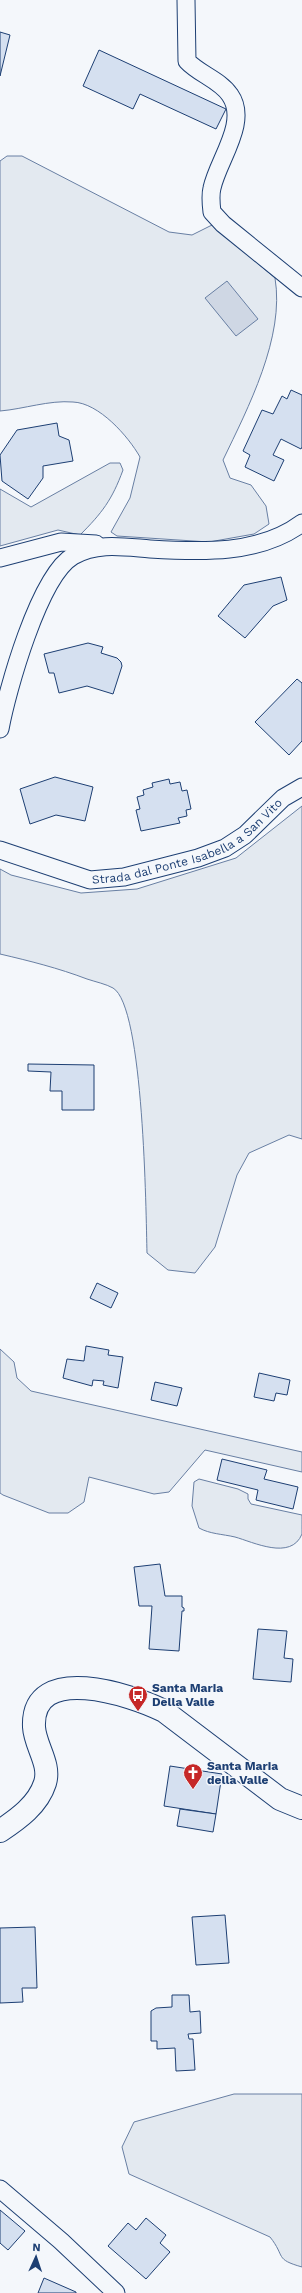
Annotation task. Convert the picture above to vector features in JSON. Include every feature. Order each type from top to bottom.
[{"type":"street","points":[[186,0],[187,61],[194,68],[208,76],[230,94],[237,108],[234,127],[212,188],[212,212],[223,224],[302,288]]},
{"type":"street","points":[[0,558],[61,542],[89,542],[106,545],[193,552],[222,551],[249,546],[288,533],[302,523]]},
{"type":"street","points":[[0,729],[5,700],[20,653],[50,585],[72,556],[85,550],[106,545]]},
{"type":"street","name":"Strada dal Ponte Isabella a San Vito","points":[[0,850],[90,880],[124,877],[198,858],[225,848],[245,835],[283,798],[302,787]]},
{"type":"street","points":[[0,1831],[20,1817],[40,1794],[44,1784],[46,1768],[36,1733],[35,1716],[42,1698],[49,1693],[68,1688],[118,1694],[147,1702],[164,1711],[280,1799],[302,1808]]},
{"type":"street","points":[[0,2189],[61,2241],[116,2293]]},
{"type":"shaded area","points":[[7,156],[22,156],[169,232],[192,235],[212,225],[275,278],[277,301],[275,324],[270,348],[253,395],[223,460],[230,478],[251,485],[266,506],[269,524],[254,534],[209,542],[117,536],[111,532],[130,498],[140,457],[128,440],[112,422],[93,408],[73,402],[46,403],[0,411],[0,161]]},
{"type":"shaded area","points":[[227,281],[258,319],[236,336],[205,298]]},
{"type":"shaded area","points":[[110,463],[120,463],[123,470],[119,481],[106,506],[80,535],[58,530],[0,546],[0,489],[31,507]]},
{"type":"shaded area","points":[[302,806],[302,1139],[289,1135],[249,1153],[237,1175],[215,1247],[195,1273],[168,1270],[147,1253],[144,1156],[137,1069],[131,1031],[123,1003],[113,988],[107,985],[55,968],[0,954],[0,869],[11,875],[81,893],[137,889],[236,858]]},
{"type":"shaded area","points":[[0,1349],[14,1362],[17,1378],[31,1391],[302,1452],[302,1472],[205,1450],[169,1492],[154,1494],[89,1477],[84,1502],[68,1513],[49,1513],[3,1495],[0,1493]]},
{"type":"shaded area","points":[[199,1479],[238,1489],[248,1494],[248,1499],[251,1504],[302,1515],[302,1534],[297,1542],[289,1547],[271,1548],[235,1537],[207,1532],[199,1528],[192,1506],[194,1482]]},
{"type":"shaded area","points":[[234,2094],[302,2094],[302,2267],[287,2262],[270,2237],[129,2174],[122,2147],[134,2122]]},
{"type":"building","points":[[0,32],[10,35],[0,76]]},
{"type":"building","points":[[99,50],[226,109],[216,129],[140,94],[133,109],[83,86]]},
{"type":"building","points":[[291,390],[302,395],[302,447],[301,449],[281,439],[273,455],[284,460],[274,481],[245,467],[250,455],[243,451],[262,410],[273,414],[282,396],[287,399]]},
{"type":"building","points":[[57,423],[59,436],[69,440],[73,461],[43,466],[43,478],[28,499],[2,481],[0,455],[17,430]]},
{"type":"building","points":[[281,577],[287,600],[273,606],[245,638],[218,616],[244,585]]},
{"type":"building","points":[[88,643],[103,647],[101,653],[117,658],[121,662],[122,666],[113,694],[87,686],[59,693],[54,673],[49,673],[44,654]]},
{"type":"building","points":[[297,679],[302,683],[302,741],[289,755],[255,722]]},
{"type":"building","points":[[55,777],[93,787],[85,821],[56,815],[30,824],[20,789]]},
{"type":"building","points":[[169,779],[170,784],[180,782],[182,791],[187,790],[191,809],[186,810],[187,816],[178,818],[180,823],[141,831],[136,810],[140,809],[137,797],[144,795],[143,790],[153,787],[152,783]]},
{"type":"building","points":[[28,1064],[94,1065],[94,1110],[62,1110],[62,1091],[50,1091],[51,1072],[28,1071]]},
{"type":"building","points":[[97,1283],[118,1293],[111,1308],[90,1298]]},
{"type":"building","points":[[86,1346],[109,1350],[108,1355],[123,1357],[118,1388],[103,1385],[104,1381],[93,1380],[92,1386],[63,1378],[67,1359],[84,1361]]},
{"type":"building","points":[[259,1373],[290,1380],[287,1395],[276,1393],[274,1401],[254,1397]]},
{"type":"building","points":[[155,1382],[182,1388],[177,1406],[151,1400]]},
{"type":"building","points":[[222,1459],[267,1470],[264,1479],[298,1487],[293,1509],[256,1500],[258,1490],[217,1480]]},
{"type":"building","points":[[160,1564],[165,1596],[182,1596],[182,1607],[184,1608],[184,1611],[182,1611],[179,1651],[149,1649],[152,1606],[139,1606],[134,1567]]},
{"type":"building","points":[[258,1629],[287,1631],[284,1658],[293,1659],[291,1682],[253,1679]]},
{"type":"building","name":"Santa Maria della Valle","points":[[170,1766],[222,1774],[216,1814],[164,1806]]},
{"type":"building","points":[[180,1809],[216,1814],[213,1832],[177,1826]]},
{"type":"building","points":[[225,1915],[229,1963],[196,1965],[192,1917]]},
{"type":"building","points":[[35,1927],[37,1988],[22,1988],[23,2002],[0,2003],[0,1928]]},
{"type":"building","points":[[172,1995],[189,1995],[190,2012],[200,2011],[201,2033],[188,2034],[189,2039],[193,2039],[195,2070],[176,2071],[175,2048],[157,2049],[157,2041],[151,2041],[151,2011],[156,2008],[172,2007]]},
{"type":"building","points":[[0,2210],[25,2231],[8,2250],[0,2243]]},
{"type":"building","points":[[146,2218],[166,2235],[160,2243],[170,2252],[146,2279],[108,2246],[128,2223],[136,2230]]},
{"type":"building","points":[[44,2278],[76,2292],[76,2293],[38,2293]]},
{"type":"place","name":"Santa Maria Della Valle","points":[[138,1712]]},
{"type":"place","name":"Santa Maria della Valle","points":[[193,1790]]}]
